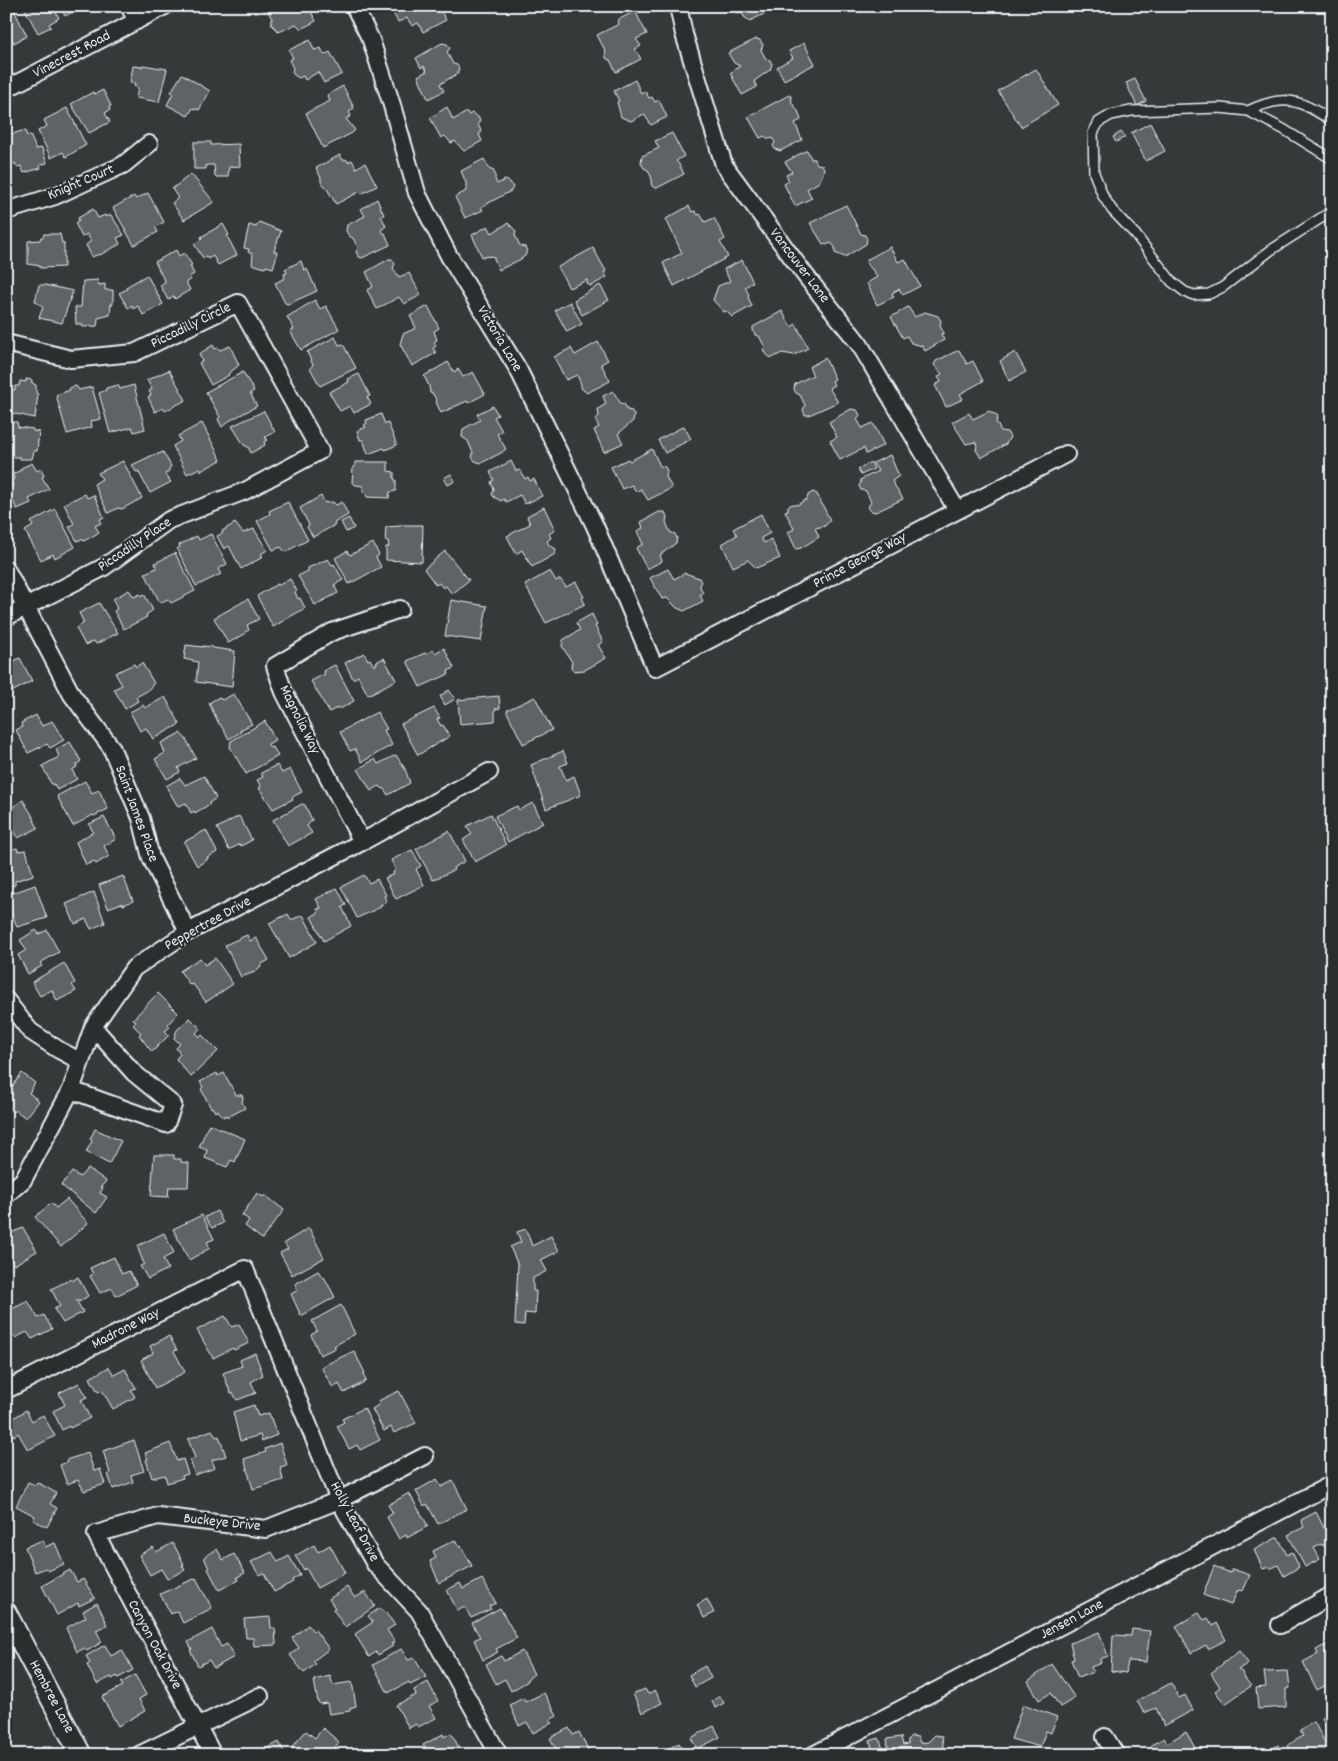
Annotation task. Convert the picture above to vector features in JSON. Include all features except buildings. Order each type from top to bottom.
[{"type":"street","name":"Vinecrest Road","points":[[6,89],[133,14],[165,6]]},
{"type":"street","name":"Victoria Lane","points":[[354,6],[371,40],[417,193],[449,256],[518,368],[595,526],[655,668]]},
{"type":"street","name":"Vancouver Lane","points":[[678,6],[684,34],[724,166],[804,275],[860,344],[957,510]]},
{"type":"street","name":"Knight Court","points":[[6,211],[56,196],[123,165],[149,144]]},
{"type":"street","name":"Piccadilly Circle","points":[[6,343],[71,358],[134,353],[238,303],[320,451]]},
{"type":"street","name":"Piccadilly Place","points":[[6,617],[104,568],[168,520],[245,491],[320,451]]},
{"type":"street","name":"Prince George Way","points":[[655,668],[1066,454]]},
{"type":"street","name":"Saint James Place","points":[[6,569],[72,696],[111,747],[141,818],[152,858],[188,932]]},
{"type":"street","name":"Magnolia Way","points":[[362,842],[284,692],[276,666],[332,632],[400,609]]},
{"type":"street","name":"Peppertree Drive","points":[[6,1194],[23,1180],[71,1090],[93,1027],[134,968],[188,932],[362,842],[489,772]]},
{"type":"street","points":[[6,1000],[30,1031],[80,1061]]},
{"type":"street","points":[[71,1090],[166,1124],[173,1105],[134,1073],[93,1027]]},
{"type":"street","name":"Madrone Way","points":[[6,1390],[245,1269]]},
{"type":"street","name":"Holly Leaf Drive","points":[[245,1269],[340,1500],[375,1564],[419,1611],[499,1755]]},
{"type":"street","name":"Buckeye Drive","points":[[96,1534],[158,1516],[266,1529],[340,1500],[425,1456]]},
{"type":"street","name":"Jensen Lane","points":[[813,1755],[1332,1484]]},
{"type":"street","name":"Canyon Oak Drive","points":[[96,1534],[213,1755]]},
{"type":"street","points":[[1280,1625],[1332,1595]]},
{"type":"street","name":"Hembree Lane","points":[[6,1614],[81,1755]]},
{"type":"street","points":[[139,1755],[260,1696]]},
{"type":"street","points":[[1105,1737],[1116,1755]]},
{"type":"lane","points":[[1248,111],[1259,105],[1284,99],[1307,104],[1332,121]]},
{"type":"lane","points":[[1332,160],[1283,129],[1248,111],[1220,108],[1131,111],[1111,114],[1099,122],[1092,133],[1094,173],[1103,196],[1112,210],[1134,234],[1172,282],[1185,292],[1194,295],[1209,294],[1223,287],[1271,250],[1332,211]]}]
